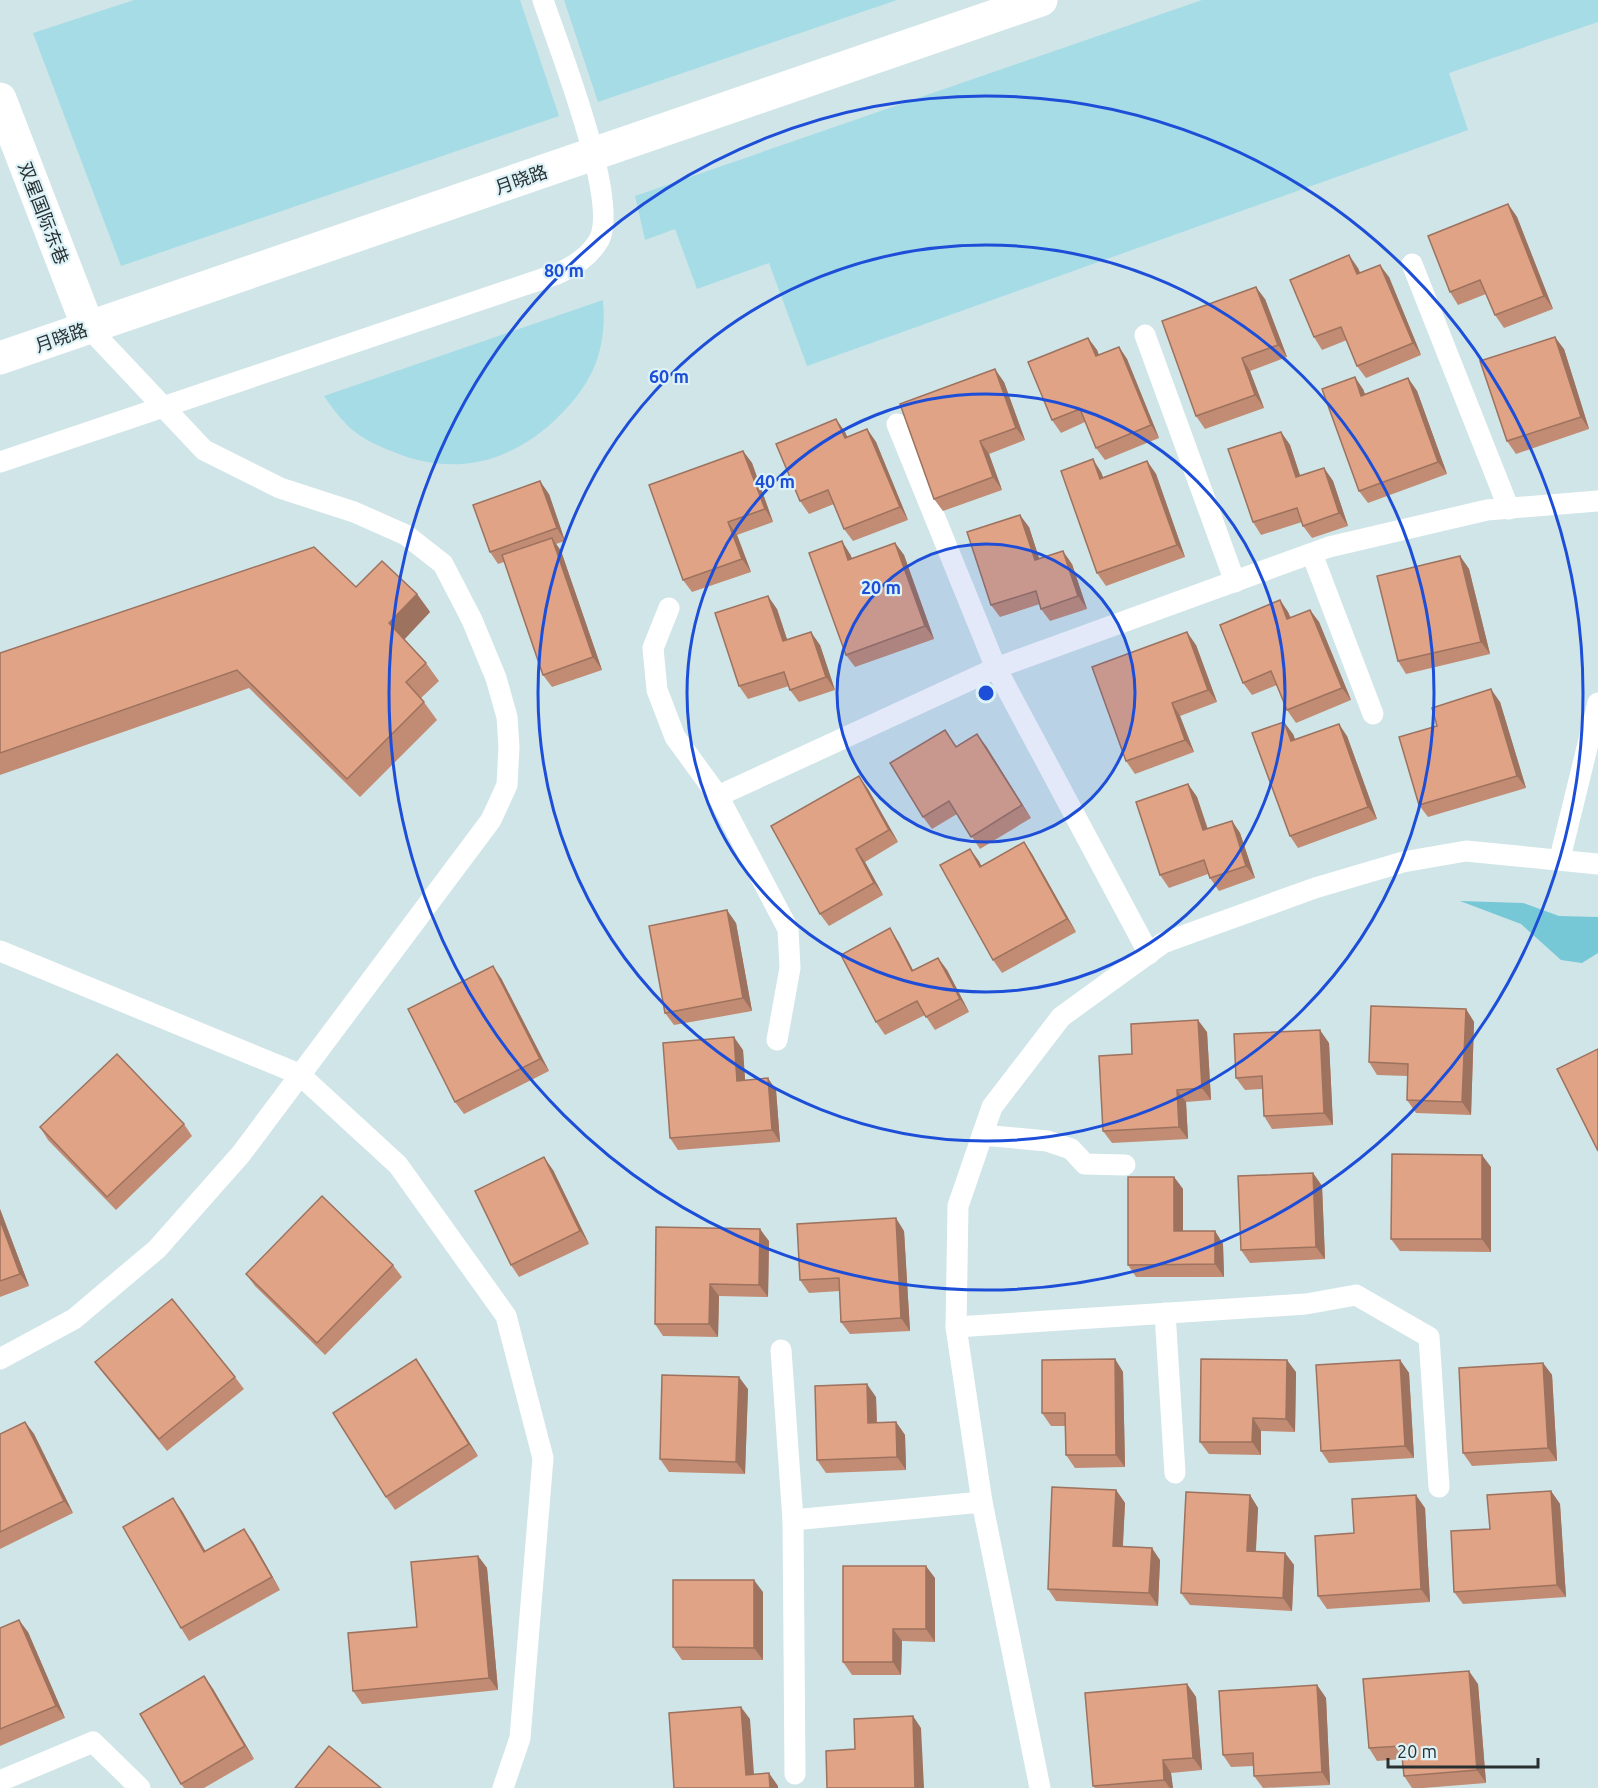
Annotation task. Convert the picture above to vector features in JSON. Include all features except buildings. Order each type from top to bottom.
[{"type":"street","name":"月晓路","points":[[0,357],[1041,0]]},
{"type":"street","name":"双星国际东巷","points":[[0,99],[88,327]]},
{"type":"lane","points":[[0,462],[557,274],[579,264],[600,238],[603,206],[594,154],[543,0]]},
{"type":"lane","points":[[1412,264],[1509,509]]},
{"type":"lane","points":[[0,1359],[74,1319],[157,1249],[241,1154],[491,820],[507,785],[509,747],[507,717],[496,678],[472,620],[443,564],[406,535],[354,512],[280,488],[204,450],[88,327]]},
{"type":"lane","points":[[1145,335],[1235,582]]},
{"type":"lane","points":[[897,424],[996,668],[1149,954]]},
{"type":"lane","points":[[718,796],[996,668],[1329,547],[1464,516],[1509,509],[1598,501]]},
{"type":"lane","points":[[1312,554],[1373,714]]},
{"type":"lane","points":[[669,608],[653,648],[657,690],[675,736],[718,796],[788,929],[790,968],[777,1040]]},
{"type":"lane","points":[[1560,858],[1598,704]]},
{"type":"lane","points":[[1040,1788],[982,1502],[957,1328],[958,1206],[992,1107],[1061,1017],[1163,944],[1304,892],[1403,862],[1466,851],[1560,858],[1598,864]]},
{"type":"lane","points":[[0,951],[299,1074],[398,1165],[506,1316],[543,1458],[520,1738],[503,1788]]},
{"type":"lane","points":[[982,1135],[1047,1141],[1071,1149],[1084,1164],[1125,1165]]},
{"type":"lane","points":[[957,1328],[1306,1304],[1356,1295],[1429,1337],[1439,1487]]},
{"type":"lane","points":[[1165,1313],[1174,1473]]},
{"type":"lane","points":[[781,1350],[793,1520],[795,1774]]},
{"type":"lane","points":[[793,1520],[982,1502]]},
{"type":"lane","points":[[0,1782],[93,1742],[140,1788]]},
{"type":"shaded area","points":[[134,0],[520,0],[559,116],[121,266],[33,33]]},
{"type":"shaded area","points":[[564,0],[897,0],[598,102]]},
{"type":"shaded area","points":[[1202,0],[1598,0],[1598,22],[1449,73],[1468,130],[807,366],[769,263],[697,289],[675,229],[645,240],[635,196]]},
{"type":"shaded area","points":[[603,300],[603,335],[600,351],[580,392],[557,418],[539,433],[501,455],[459,464],[438,464],[416,460],[382,447],[358,434],[347,425],[324,396]]},
{"type":"shaded area","points":[[1460,901],[1523,903],[1559,916],[1598,917],[1598,953],[1582,963],[1561,960],[1521,924]]}]
